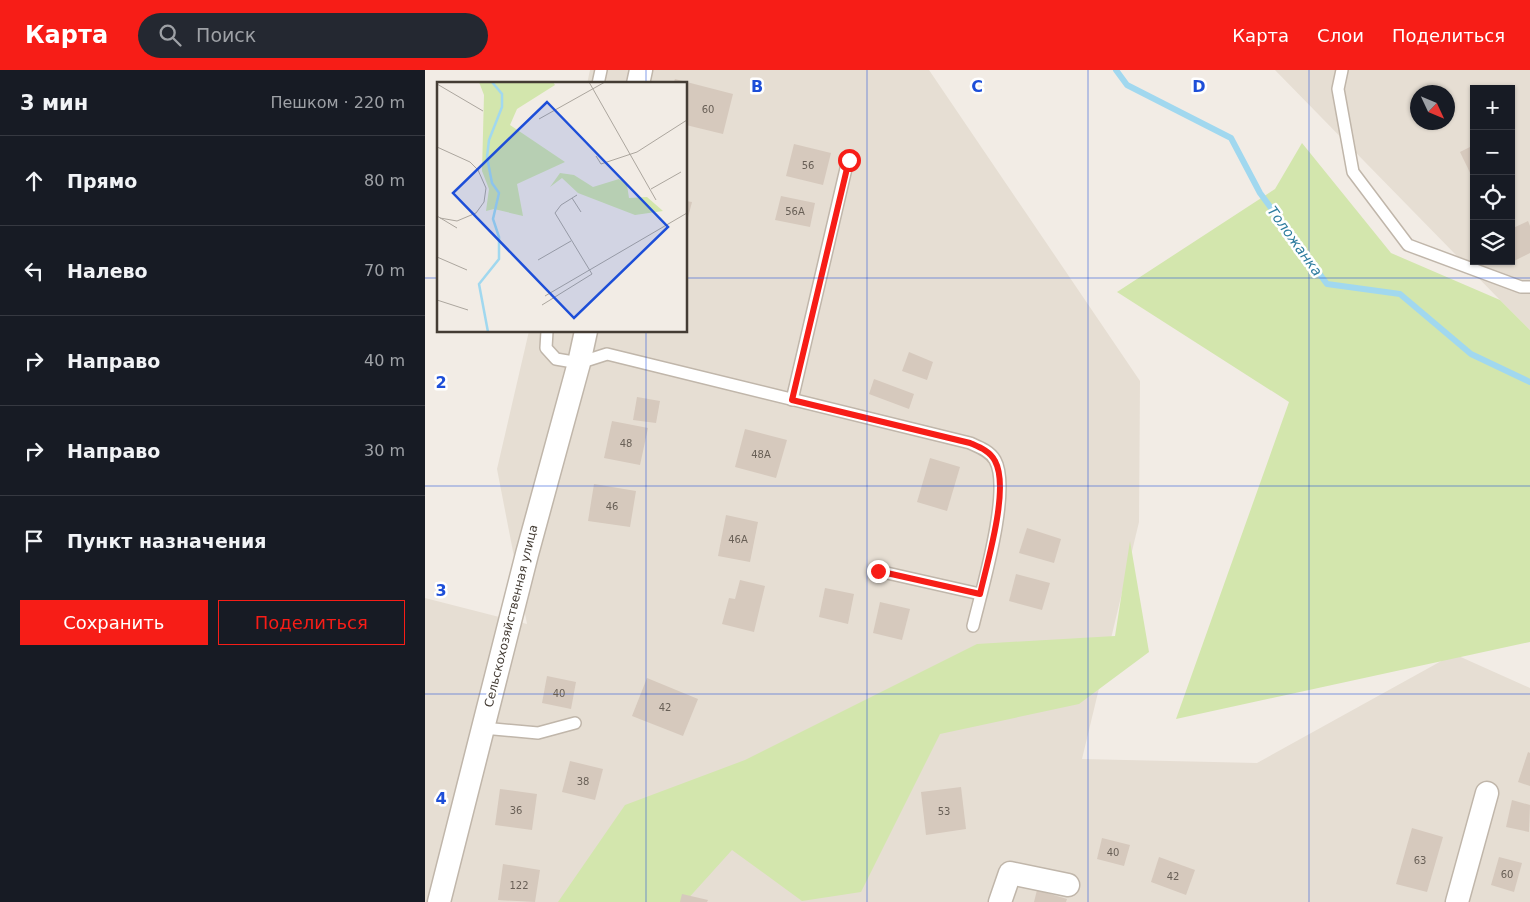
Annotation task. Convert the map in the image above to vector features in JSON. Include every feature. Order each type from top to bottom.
[{"type":"street","name":"Сельскохозяйственная улица","points":[[439,902],[586,332]]},
{"type":"street","points":[[1457,902],[1487,792]]},
{"type":"street","points":[[1000,902],[1010,873],[1068,885]]},
{"type":"lane","points":[[1342,70],[1338,89],[1353,172],[1408,245],[1521,287],[1530,287]]},
{"type":"lane","points":[[792,400],[849,160]]},
{"type":"lane","points":[[547,332],[546,348],[555,359],[579,363],[607,354],[970,443],[986,450],[995,460],[999,472],[999,511],[973,626]]},
{"type":"lane","points":[[878,571],[980,594]]},
{"type":"lane","points":[[483,728],[538,733],[575,723]]},
{"type":"shaded area","points":[[590,70],[929,70],[1140,381],[1139,522],[1082,759],[1257,763],[1454,654],[1530,688],[1530,902],[425,902],[425,598],[527,624],[497,469],[529,332],[687,332],[687,82],[587,82]]},
{"type":"shaded area","points":[[1275,70],[1530,70],[1530,330],[1500,300]]},
{"type":"green space","points":[[1302,143],[1391,253],[1500,300],[1530,330],[1530,642],[1176,719],[1289,402],[1117,292],[1275,189]]},
{"type":"green space","points":[[1130,541],[1149,652],[1079,704],[940,734],[861,892],[802,901],[732,850],[685,902],[558,902],[625,805],[745,760],[977,644],[1115,636]]},
{"type":"building","points":[[675,79],[687,82],[674,82]]},
{"type":"building","points":[[687,82],[733,94],[723,134],[687,125]]},
{"type":"building","points":[[794,144],[831,153],[823,185],[786,176]]},
{"type":"building","points":[[1470,147],[1470,173],[1460,152]]},
{"type":"building","points":[[781,196],[815,203],[810,227],[775,220]]},
{"type":"building","points":[[687,201],[692,202],[687,221]]},
{"type":"building","points":[[1528,221],[1530,226],[1530,253],[1515,260],[1515,227]]},
{"type":"building","points":[[909,352],[933,362],[927,380],[902,371]]},
{"type":"building","points":[[874,379],[914,394],[909,409],[869,394]]},
{"type":"building","points":[[637,397],[660,401],[656,423],[633,420]]},
{"type":"building","points":[[612,421],[648,428],[640,465],[604,458]]},
{"type":"building","points":[[745,429],[787,440],[776,478],[735,467]]},
{"type":"building","points":[[930,458],[960,467],[947,511],[917,502]]},
{"type":"building","points":[[594,484],[636,491],[630,527],[588,521]]},
{"type":"building","points":[[726,515],[758,522],[750,562],[718,556]]},
{"type":"building","points":[[1027,528],[1061,539],[1054,563],[1019,553]]},
{"type":"building","points":[[1016,574],[1050,583],[1042,610],[1009,601]]},
{"type":"building","points":[[740,580],[765,586],[754,632],[722,624],[729,598],[735,599]]},
{"type":"building","points":[[825,588],[854,594],[848,624],[819,617]]},
{"type":"building","points":[[880,602],[910,609],[902,640],[873,633]]},
{"type":"building","points":[[547,676],[576,682],[571,709],[542,703]]},
{"type":"building","points":[[647,678],[698,699],[683,736],[632,716]]},
{"type":"building","points":[[1528,752],[1530,753],[1530,786],[1518,782]]},
{"type":"building","points":[[570,761],[603,769],[595,800],[562,792]]},
{"type":"building","points":[[961,787],[966,829],[926,835],[921,792]]},
{"type":"building","points":[[500,789],[537,794],[532,830],[495,825]]},
{"type":"building","points":[[1512,800],[1530,805],[1529,832],[1506,827]]},
{"type":"building","points":[[1412,828],[1443,837],[1427,892],[1396,884]]},
{"type":"building","points":[[1102,838],[1130,845],[1124,866],[1097,859]]},
{"type":"building","points":[[1159,857],[1195,870],[1186,895],[1151,882]]},
{"type":"building","points":[[1499,857],[1522,863],[1514,892],[1491,885]]},
{"type":"building","points":[[503,864],[540,870],[535,902],[498,900]]},
{"type":"building","points":[[1037,890],[1067,899],[1066,902],[1034,902]]},
{"type":"building","points":[[682,894],[708,900],[707,902],[680,902]]},
{"type":"waterway","name":"Толожанка","points":[[1116,70],[1127,85],[1231,138],[1260,193],[1327,284],[1400,294],[1471,354],[1530,382]]},
{"type":"route","points":[[849,160],[792,400],[970,443],[986,450],[995,460],[999,472],[999,511],[980,594],[878,571]]}]
